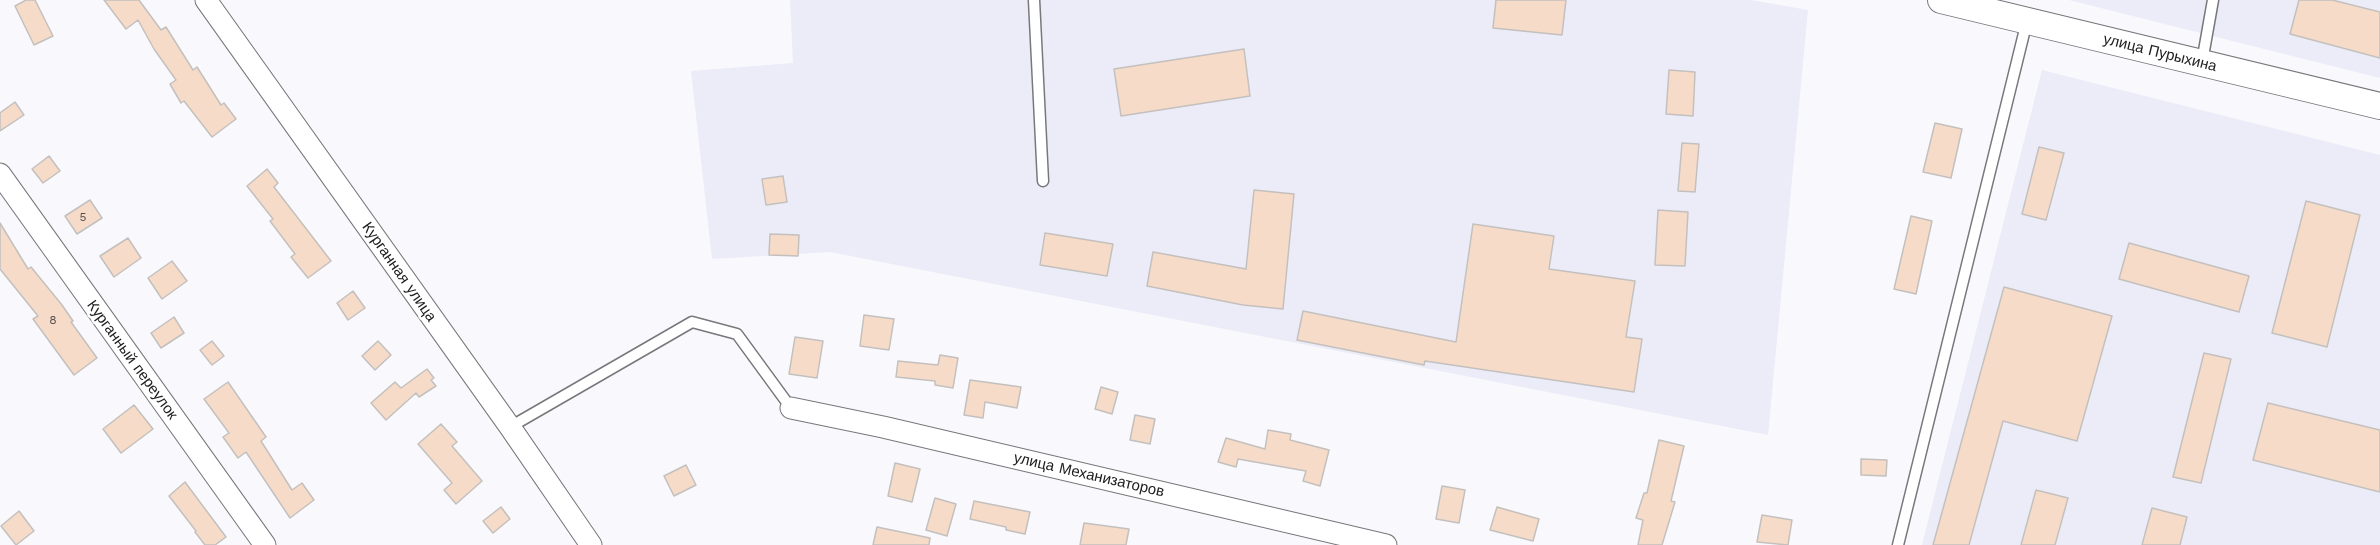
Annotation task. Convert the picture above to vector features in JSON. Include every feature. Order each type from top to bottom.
[{"type":"street","name":"Курганная улица","points":[[206,0],[510,427],[591,545]]},
{"type":"street","name":"улица Пурыхина","points":[[1941,0],[2015,15],[2380,106]]},
{"type":"street","name":"Курганный переулок","points":[[0,174],[265,545]]},
{"type":"street","name":"улица Механизаторов","points":[[791,408],[883,427],[1386,545]]},
{"type":"lane","points":[[1034,0],[1043,181]]},
{"type":"lane","points":[[2202,63],[2213,0]]},
{"type":"lane","points":[[1898,545],[2015,15]]},
{"type":"lane","points":[[510,427],[692,321],[737,334],[791,408]]},
{"type":"shaded area","points":[[790,0],[1751,0],[1808,10],[1768,435],[830,252],[712,259],[691,71],[793,63]]},
{"type":"shaded area","points":[[2069,0],[2380,0],[2380,78]]},
{"type":"shaded area","points":[[2042,70],[2380,155],[2380,545],[1922,545]]},
{"type":"building","points":[[26,0],[35,0],[53,36],[34,45],[15,6]]},
{"type":"building","points":[[104,0],[139,0],[161,30],[166,27],[193,70],[197,67],[221,105],[224,103],[236,119],[212,137],[184,101],[181,103],[170,84],[176,80],[154,49],[138,20],[126,29]]},
{"type":"building","points":[[1496,0],[1566,0],[1562,35],[1493,28]]},
{"type":"building","points":[[2299,0],[2332,0],[2380,12],[2380,58],[2290,34]]},
{"type":"building","points":[[1244,49],[1250,96],[1121,116],[1114,69]]},
{"type":"building","points":[[1669,70],[1695,72],[1693,116],[1666,114]]},
{"type":"building","points":[[15,102],[24,115],[0,131],[0,113]]},
{"type":"building","points":[[1935,123],[1962,129],[1951,178],[1923,172]]},
{"type":"building","points":[[1682,143],[1699,144],[1695,192],[1678,191]]},
{"type":"building","points":[[2039,147],[2064,153],[2046,220],[2022,214]]},
{"type":"building","points":[[49,156],[60,171],[43,183],[32,169]]},
{"type":"building","points":[[267,169],[278,183],[274,187],[331,261],[308,278],[291,257],[295,254],[270,221],[273,219],[247,186]]},
{"type":"building","points":[[783,176],[787,202],[766,205],[762,179]]},
{"type":"building","points":[[1254,190],[1294,194],[1283,309],[1243,305],[1147,286],[1153,252],[1246,269]]},
{"type":"building","points":[[90,200],[102,218],[77,234],[65,216]]},
{"type":"building","points":[[2306,201],[2360,215],[2327,347],[2272,333]]},
{"type":"building","points":[[1658,210],[1688,212],[1685,266],[1655,265]]},
{"type":"building","points":[[1911,216],[1932,221],[1916,294],[1894,289]]},
{"type":"building","points":[[0,223],[28,269],[31,267],[62,305],[73,321],[71,322],[97,358],[74,375],[33,319],[38,316],[0,269]]},
{"type":"building","points":[[1473,224],[1554,236],[1549,269],[1635,281],[1626,337],[1642,339],[1634,392],[1425,361],[1424,365],[1297,340],[1303,311],[1456,342]]},
{"type":"building","points":[[1045,233],[1113,244],[1107,276],[1040,265]]},
{"type":"building","points":[[770,234],[799,235],[798,256],[769,255]]},
{"type":"building","points":[[128,238],[141,258],[114,277],[100,256]]},
{"type":"building","points":[[2129,243],[2249,276],[2239,312],[2119,279]]},
{"type":"building","points":[[172,261],[187,281],[162,299],[148,278]]},
{"type":"building","points":[[2004,287],[2112,316],[2077,441],[2003,421],[1969,545],[1933,545]]},
{"type":"building","points":[[353,291],[365,308],[348,320],[337,303]]},
{"type":"building","points":[[864,315],[894,319],[889,350],[860,346]]},
{"type":"building","points":[[174,317],[184,333],[161,348],[151,333]]},
{"type":"building","points":[[795,337],[823,341],[817,378],[789,374]]},
{"type":"building","points":[[212,341],[224,356],[212,365],[200,350]]},
{"type":"building","points":[[378,341],[391,355],[375,370],[362,356]]},
{"type":"building","points":[[2204,353],[2231,359],[2201,483],[2173,477]]},
{"type":"building","points":[[940,355],[958,358],[953,388],[935,385],[935,381],[896,377],[898,361],[938,365]]},
{"type":"building","points":[[427,369],[434,378],[431,380],[436,386],[419,397],[416,393],[386,420],[371,403],[395,382],[401,388]]},
{"type":"building","points":[[970,380],[1021,387],[1017,408],[985,402],[983,418],[964,415]]},
{"type":"building","points":[[228,382],[266,437],[261,441],[292,490],[302,483],[314,500],[290,518],[246,452],[238,458],[223,437],[229,433],[204,399]]},
{"type":"building","points":[[1101,387],[1118,392],[1112,414],[1095,409]]},
{"type":"building","points":[[2268,403],[2380,430],[2380,492],[2253,460]]},
{"type":"building","points":[[134,405],[153,429],[121,453],[103,429]]},
{"type":"building","points":[[1135,415],[1155,419],[1150,444],[1130,440]]},
{"type":"building","points":[[441,424],[457,442],[452,446],[482,481],[456,504],[444,490],[452,483],[418,444]]},
{"type":"building","points":[[1268,430],[1291,434],[1290,440],[1329,450],[1320,486],[1303,481],[1306,471],[1238,459],[1236,467],[1218,462],[1226,438],[1265,449]]},
{"type":"building","points":[[1659,440],[1684,446],[1671,501],[1675,502],[1662,545],[1638,545],[1643,520],[1636,518],[1644,493],[1647,493]]},
{"type":"building","points":[[1861,459],[1887,460],[1886,476],[1861,475]]},
{"type":"building","points":[[895,463],[920,469],[912,502],[888,496]]},
{"type":"building","points":[[686,465],[696,485],[674,496],[664,476]]},
{"type":"building","points":[[185,482],[226,537],[215,545],[205,545],[169,496]]},
{"type":"building","points":[[1442,486],[1465,490],[1459,523],[1436,519]]},
{"type":"building","points":[[2036,490],[2068,498],[2055,545],[2021,545]]},
{"type":"building","points":[[935,498],[956,504],[947,536],[926,530]]},
{"type":"building","points":[[974,501],[1030,512],[1025,534],[970,519]]},
{"type":"building","points":[[501,507],[510,519],[493,533],[483,521]]},
{"type":"building","points":[[1497,507],[1539,519],[1533,541],[1490,530]]},
{"type":"building","points":[[2152,508],[2187,517],[2180,545],[2142,545]]},
{"type":"building","points":[[19,511],[34,531],[16,545],[1,526]]},
{"type":"building","points":[[1762,515],[1792,520],[1788,545],[1757,542]]},
{"type":"building","points":[[1084,523],[1129,529],[1126,545],[1080,545]]},
{"type":"building","points":[[877,527],[930,538],[929,545],[873,545]]}]
